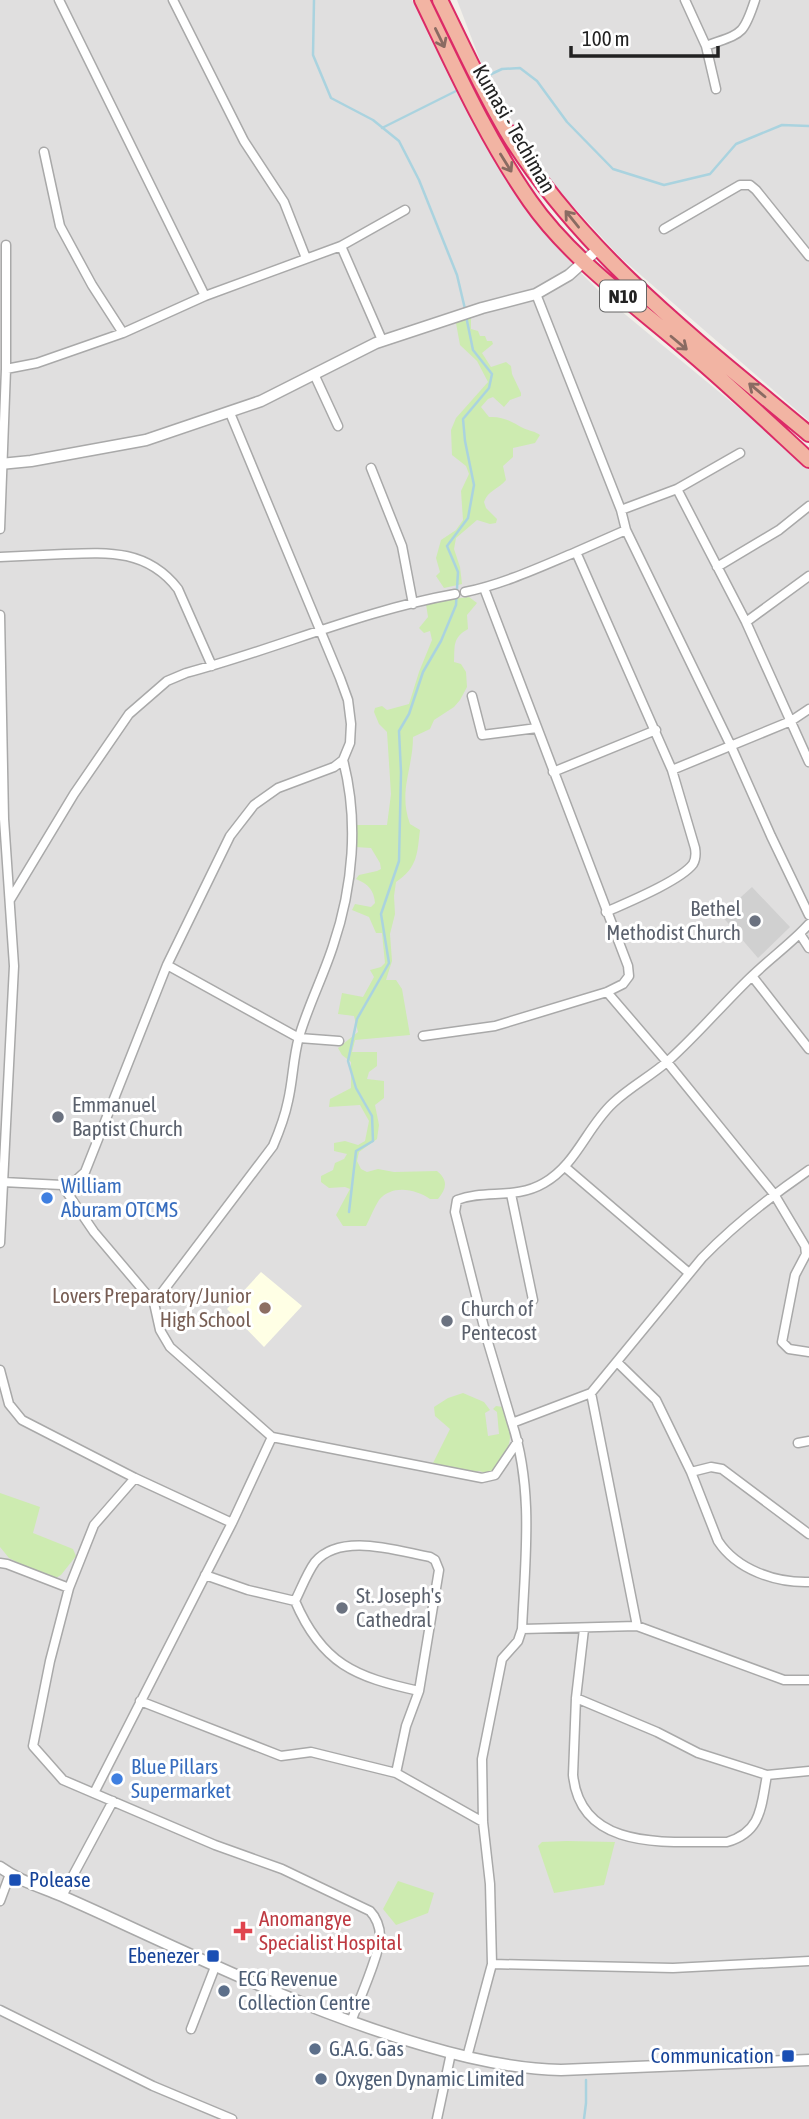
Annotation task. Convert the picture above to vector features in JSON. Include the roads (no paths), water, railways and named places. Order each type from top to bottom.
[{"type":"highway","name":"Kumasi - Techiman","points":[[422,0],[501,156],[530,202],[555,233],[605,281],[654,313],[692,354],[809,460]]},
{"type":"highway","name":"N10","points":[[443,2],[473,68],[512,139],[576,226],[654,313],[809,434]]},
{"type":"street","points":[[59,0],[205,296]]},
{"type":"street","points":[[173,0],[244,141],[284,202],[306,258]]},
{"type":"street","points":[[685,0],[706,46],[716,89]]},
{"type":"street","points":[[706,46],[740,33],[748,22],[755,0]]},
{"type":"street","points":[[44,152],[60,226],[92,285],[123,333]]},
{"type":"street","points":[[664,229],[746,184],[756,190],[809,256]]},
{"type":"street","points":[[6,369],[37,363],[123,333],[205,296],[341,246],[405,210]]},
{"type":"street","points":[[0,529],[6,369],[6,245]]},
{"type":"street","points":[[341,246],[382,340]]},
{"type":"street","points":[[2,464],[146,440],[261,401],[382,340],[458,315],[536,294],[569,275],[598,249]]},
{"type":"street","points":[[536,294],[621,510],[626,530],[731,746],[809,915]]},
{"type":"street","points":[[314,374],[338,426]]},
{"type":"street","points":[[3,1182],[62,1185],[75,1181],[85,1172],[167,965],[230,836],[254,805],[278,788],[325,772],[343,760],[351,743],[348,700],[322,630],[230,412]]},
{"type":"street","points":[[621,510],[677,489],[740,453]]},
{"type":"street","points":[[371,468],[402,546],[413,604]]},
{"type":"street","points":[[677,489],[746,622],[809,762]]},
{"type":"street","points":[[718,567],[779,530],[809,506]]},
{"type":"street","points":[[465,593],[523,575],[626,530]]},
{"type":"street","points":[[576,551],[672,770],[696,858],[689,868],[657,888],[606,912]]},
{"type":"street","points":[[0,557],[109,552],[146,563],[170,579],[178,589],[212,666]]},
{"type":"street","points":[[746,622],[809,576]]},
{"type":"street","points":[[424,1036],[495,1027],[607,992],[627,980],[629,971],[484,589]]},
{"type":"street","points":[[10,900],[74,794],[129,714],[167,681],[322,630],[454,594]]},
{"type":"street","points":[[0,615],[2,817],[14,966],[0,1243]]},
{"type":"street","points":[[472,696],[482,734],[537,728]]},
{"type":"street","points":[[672,770],[791,721],[809,709]]},
{"type":"street","points":[[554,772],[656,730]]},
{"type":"street","points":[[154,1303],[273,1146],[289,1100],[299,1038],[341,922],[348,884],[351,807],[343,760]]},
{"type":"street","points":[[467,2057],[492,1965],[490,1884],[482,1822],[481,1768],[502,1659],[518,1641],[523,1629],[527,1502],[518,1441],[487,1339],[454,1212],[457,1200],[464,1197],[511,1194],[539,1186],[565,1167],[613,1103],[667,1062],[751,976],[809,924]]},
{"type":"street","points":[[800,934],[809,948]]},
{"type":"street","points":[[167,965],[299,1038],[339,1041]]},
{"type":"street","points":[[751,976],[809,1049]]},
{"type":"street","points":[[607,992],[774,1194],[806,1252],[795,1275],[782,1342],[789,1349],[809,1352]]},
{"type":"street","points":[[0,1074],[8,1084]]},
{"type":"street","points":[[565,1167],[689,1273]]},
{"type":"street","points":[[512,1423],[591,1393],[689,1273],[718,1242],[774,1194],[809,1170]]},
{"type":"street","points":[[62,1185],[94,1233],[154,1303],[160,1330],[170,1347],[272,1437],[482,1478],[495,1475],[518,1441]]},
{"type":"street","points":[[511,1194],[533,1300]]},
{"type":"street","points":[[618,1363],[656,1400],[691,1472],[718,1541],[725,1551],[734,1559],[769,1577],[793,1583],[809,1582]]},
{"type":"street","points":[[0,1370],[9,1404],[22,1420],[135,1478],[232,1523]]},
{"type":"street","points":[[591,1393],[637,1626]]},
{"type":"street","points":[[94,1793],[232,1523],[272,1437]]},
{"type":"street","points":[[798,1443],[809,1441]]},
{"type":"street","points":[[691,1472],[711,1467],[722,1469],[809,1534]]},
{"type":"street","points":[[135,1478],[94,1525],[69,1588],[50,1661],[33,1746],[63,1780],[215,1845],[282,1869],[370,1910],[380,1928],[379,1944],[351,2022]]},
{"type":"street","points":[[295,1601],[315,1563],[336,1549],[351,1545],[365,1546],[435,1560],[439,1570],[419,1691],[407,1726],[396,1773]]},
{"type":"street","points":[[0,1563],[69,1588]]},
{"type":"street","points":[[205,1575],[248,1590],[295,1601],[313,1636],[337,1661],[381,1682],[419,1691]]},
{"type":"street","points":[[523,1629],[637,1626],[784,1679],[809,1680]]},
{"type":"street","points":[[584,1629],[576,1698],[574,1786],[589,1815],[605,1828],[615,1834],[663,1841],[735,1840],[747,1834],[755,1824],[767,1775]]},
{"type":"street","points":[[576,1698],[657,1732],[698,1753],[767,1775],[809,1771]]},
{"type":"street","points":[[140,1701],[281,1756],[311,1752],[396,1773],[482,1822]]},
{"type":"street","points":[[62,1896],[113,1801]]},
{"type":"street","points":[[0,1867],[10,1874],[215,1967],[351,2022],[467,2057],[523,2069],[561,2070],[809,2060]]},
{"type":"street","points":[[0,1901],[10,1874]]},
{"type":"street","points":[[492,1965],[673,1968],[809,1961]]},
{"type":"street","points":[[191,2029],[215,1967]]},
{"type":"street","points":[[1,2013],[153,2086],[232,2119]]},
{"type":"street","points":[[437,2119],[451,2053]]},
{"type":"waterway","points":[[314,0],[313,55],[331,98],[373,120],[399,141],[419,180],[457,275],[465,309]]},
{"type":"waterway","points":[[485,77],[502,69],[520,68],[537,81],[567,122],[613,169],[664,185],[710,174],[736,144],[782,125],[809,126]]},
{"type":"waterway","points":[[382,128],[460,89]]},
{"type":"waterway","points":[[349,1212],[356,1151],[373,1141],[372,1116],[356,1088],[348,1061],[357,1019],[389,963],[381,914],[399,861],[399,731],[409,714],[423,672],[441,641],[456,605],[458,572],[447,546],[468,518],[474,485],[463,419],[489,388],[492,374],[473,350],[466,316]]},
{"type":"waterway","points":[[584,2119],[586,2080]]},
{"type":"place","name":"Bethel Methodist Church","points":[[755,921]]},
{"type":"place","name":"Emmanuel Baptist Church","points":[[58,1117]]},
{"type":"place","name":"William Aburam OTCMS","points":[[47,1198]]},
{"type":"place","name":"Lovers Preparatory/Junior High School","points":[[265,1308]]},
{"type":"place","name":"Church of Pentecost","points":[[447,1321]]},
{"type":"place","name":"St. Joseph's Cathedral","points":[[342,1608]]},
{"type":"place","name":"Blue Pillars Supermarket","points":[[117,1779]]},
{"type":"place","name":"Polease","points":[[15,1880]]},
{"type":"place","name":"Anomangye Specialist Hospital","points":[[243,1931]]},
{"type":"place","name":"Ebenezer","points":[[213,1956]]},
{"type":"place","name":"ECG Revenue Collection Centre","points":[[224,1991]]},
{"type":"place","name":"G.A.G. Gas","points":[[315,2049]]},
{"type":"place","name":"Communication","points":[[788,2056]]},
{"type":"place","name":"Oxygen Dynamic Limited","points":[[321,2079]]}]
